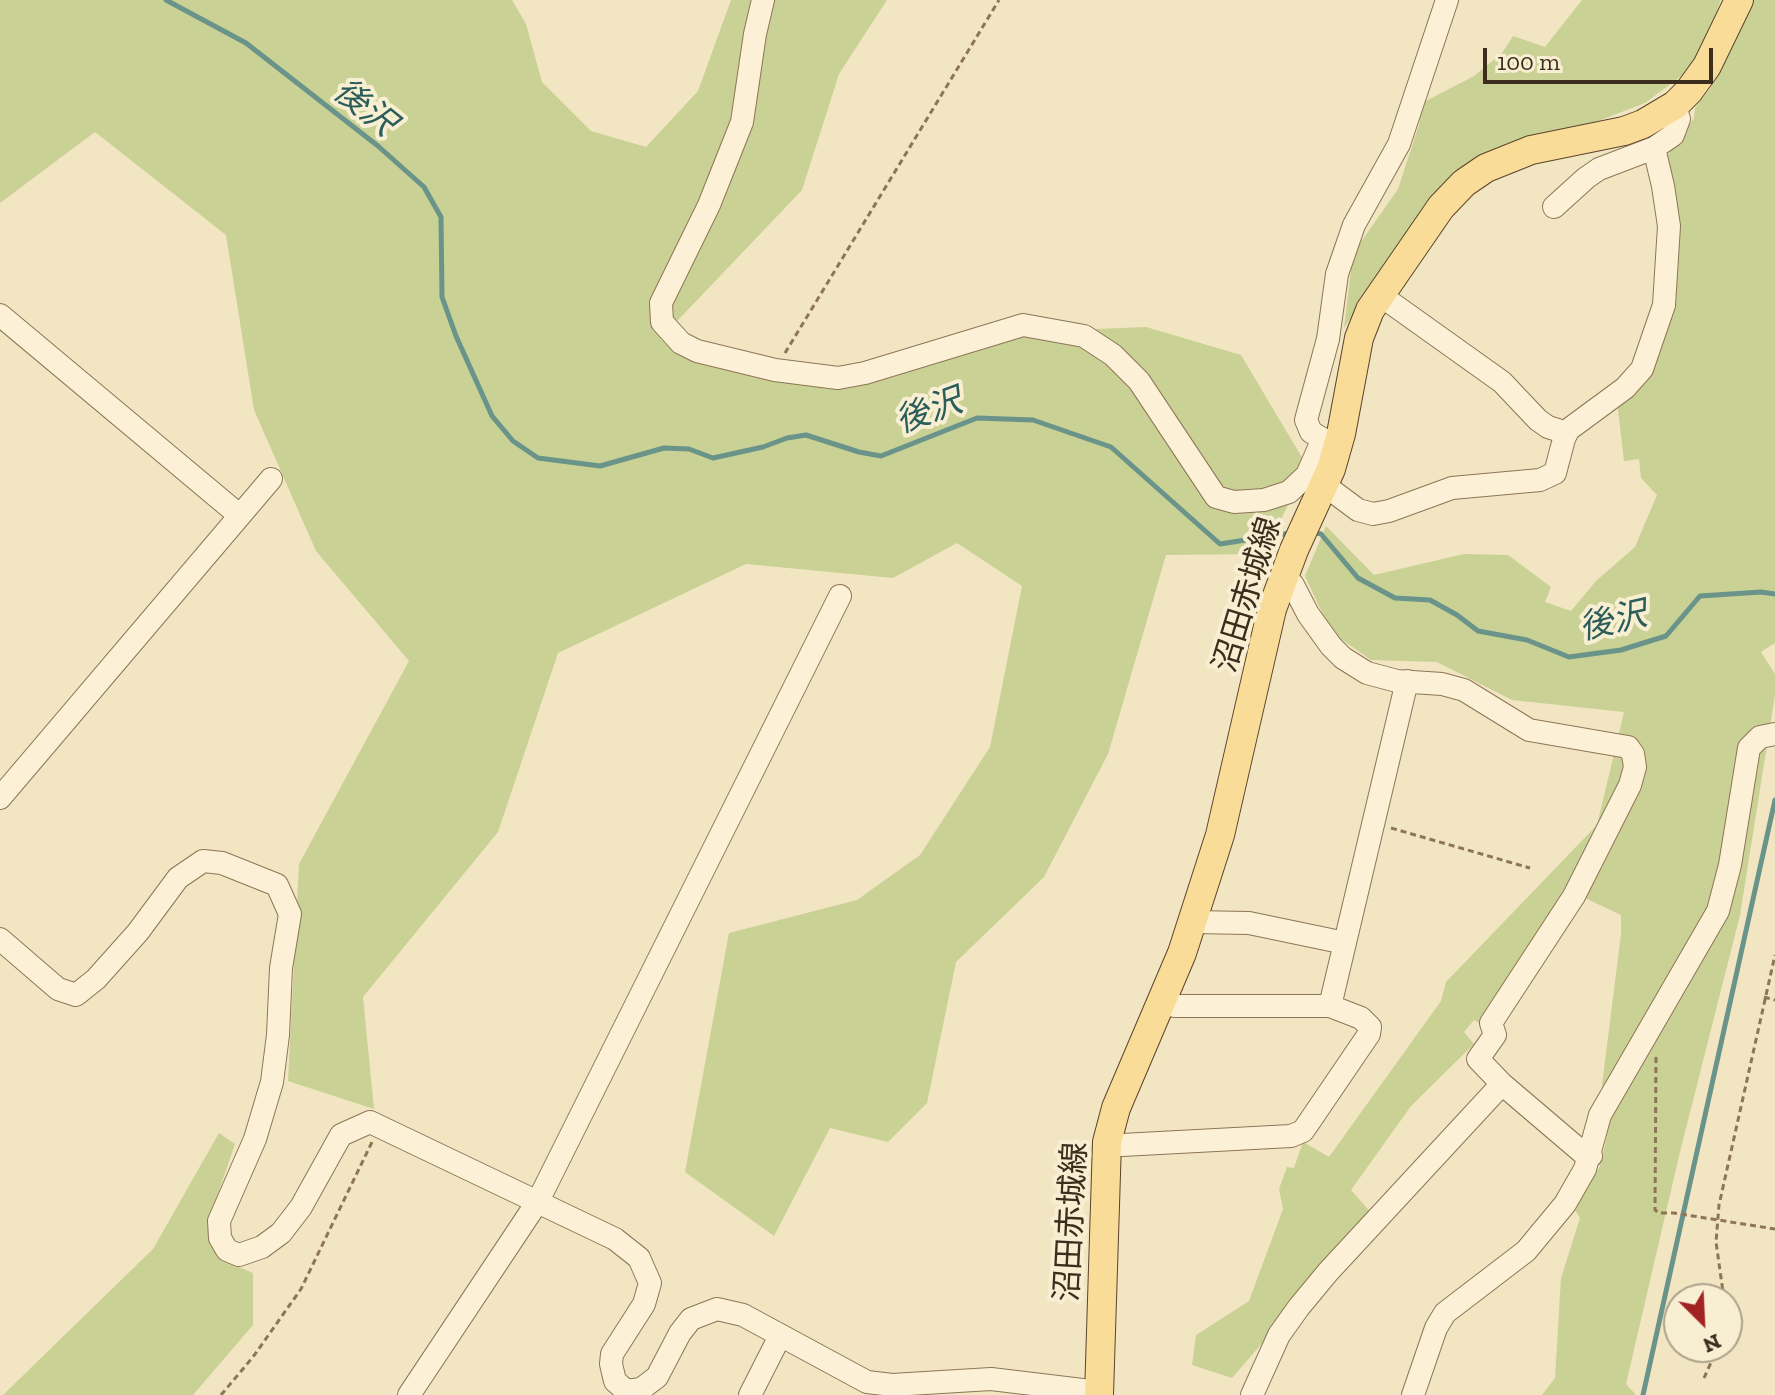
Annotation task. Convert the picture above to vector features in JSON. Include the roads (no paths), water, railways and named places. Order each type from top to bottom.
[{"type":"main road","name":"沼田赤城線","points":[[1099,1394],[1107,1142],[1128,1080],[1163,1003],[1220,835],[1272,609],[1318,494],[1359,338],[1370,310],[1441,207],[1464,183],[1486,168],[1531,150],[1624,131],[1675,105],[1707,66],[1739,0]]},
{"type":"street","points":[[763,0],[742,122],[709,205],[661,303],[662,322],[681,343],[697,351],[775,370],[838,378],[865,373],[1023,325],[1084,336],[1113,355],[1139,381],[1216,497],[1234,502],[1264,500],[1289,492],[1307,475],[1330,444],[1311,432],[1306,420],[1326,351],[1337,274],[1354,225],[1399,144],[1447,0]]},
{"type":"street","points":[[1554,207],[1599,169],[1654,148],[1673,135],[1679,119],[1675,105]]},
{"type":"street","points":[[1318,494],[1367,513],[1389,511],[1452,488],[1548,477],[1555,473],[1567,433],[1636,377],[1648,354],[1664,305],[1669,226],[1654,148]]},
{"type":"street","points":[[1380,295],[1502,382],[1538,420],[1567,433]]},
{"type":"street","points":[[0,315],[239,515]]},
{"type":"street","points":[[0,798],[271,479]]},
{"type":"street","points":[[1289,563],[1299,594],[1320,631],[1343,658],[1367,673],[1464,690],[1529,730],[1628,747],[1633,754],[1635,767],[1630,785],[1574,896],[1491,1023],[1495,1035],[1478,1059],[1502,1084],[1583,1153],[1591,1156]]},
{"type":"street","points":[[409,1395],[538,1201],[840,596]]},
{"type":"street","points":[[1330,1006],[1407,681]]},
{"type":"street","points":[[1413,1395],[1436,1328],[1445,1313],[1526,1251],[1565,1204],[1591,1156],[1600,1115],[1718,911],[1730,865],[1749,748],[1760,737],[1775,734]]},
{"type":"street","points":[[0,939],[58,989],[76,995],[96,979],[138,932],[178,878],[203,861],[222,863],[277,885],[290,914],[281,968],[272,1082],[255,1139],[219,1221],[220,1238],[227,1250],[239,1255],[262,1247],[281,1233],[301,1207],[341,1135],[370,1122],[615,1239],[639,1258],[650,1283],[644,1304],[612,1354],[611,1364],[615,1381],[626,1391],[641,1389],[657,1377],[680,1333],[691,1319],[717,1309],[743,1315],[867,1382],[1099,1394]]},
{"type":"street","points":[[1192,922],[1249,923],[1345,943]]},
{"type":"street","points":[[1107,1142],[1122,1145],[1291,1136],[1303,1131],[1369,1034],[1370,1027],[1361,1018],[1330,1006],[1175,1006],[1163,1003]]},
{"type":"street","points":[[1252,1395],[1279,1335],[1328,1272],[1502,1084]]},
{"type":"street","points":[[750,1395],[780,1336]]},
{"type":"waterway","name":"後沢","points":[[166,0],[246,43],[378,146],[424,187],[441,217],[442,297],[456,336],[492,416],[513,441],[538,458],[600,466],[664,448],[689,449],[713,458],[806,435],[881,456],[977,418],[1033,420],[1111,447],[1220,544],[1290,533]]},
{"type":"waterway","name":"後沢","points":[[1312,532],[1321,534],[1358,578],[1395,598],[1430,600],[1478,631],[1527,640],[1569,657],[1621,650],[1666,636],[1700,596],[1775,594]]},
{"type":"waterway","points":[[1643,1395],[1775,800]]}]
